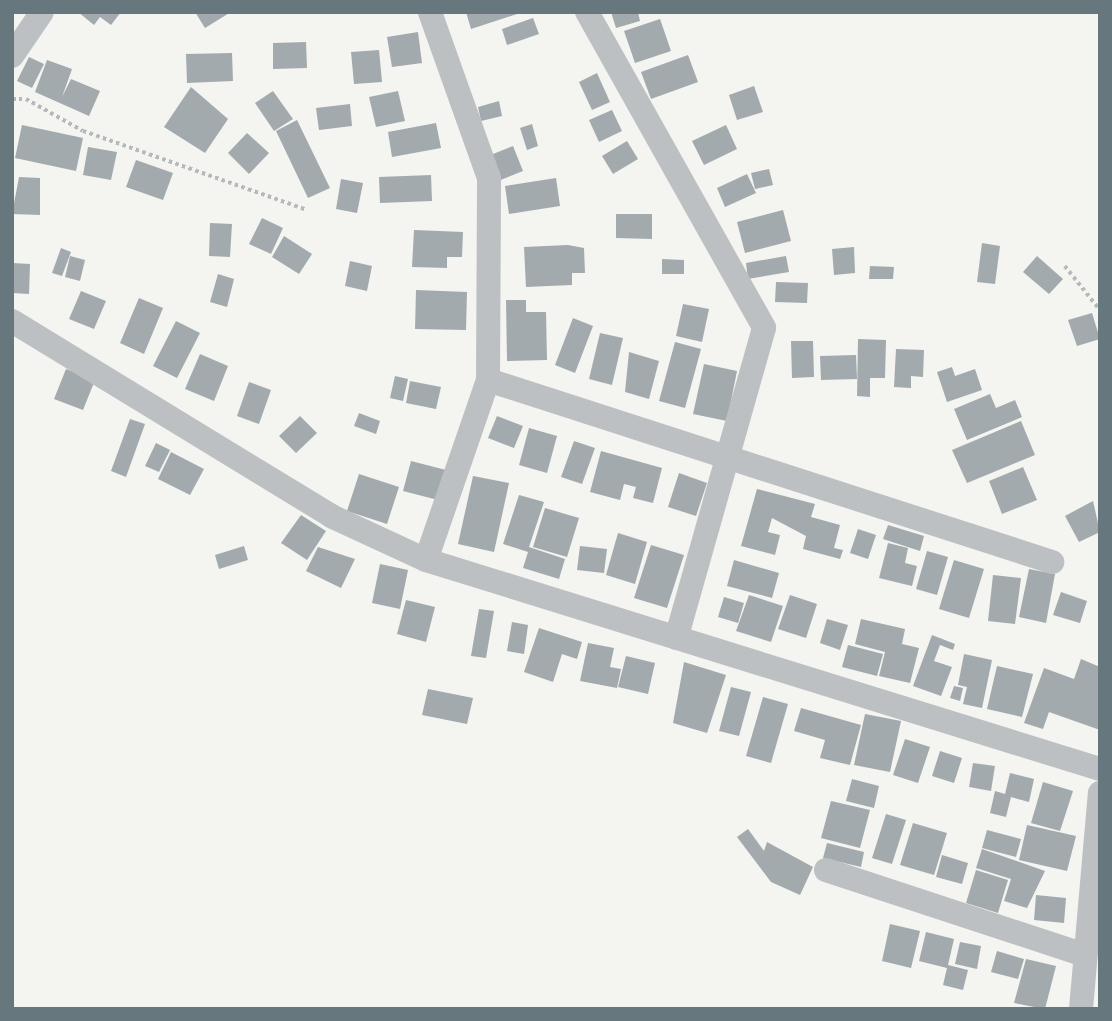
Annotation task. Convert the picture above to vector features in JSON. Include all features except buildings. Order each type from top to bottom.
[{"type":"street","points":[[12,56],[42,12]]},
{"type":"street","points":[[426,560],[488,380],[489,178],[430,12]]},
{"type":"street","points":[[587,12],[764,328],[676,638]]},
{"type":"street","points":[[12,321],[331,516],[426,560],[1100,769]]},
{"type":"street","points":[[488,380],[730,454],[1052,562]]},
{"type":"street","points":[[1081,1009],[1100,793]]},
{"type":"street","points":[[826,870],[1085,955]]},
{"type":"path","points":[[12,99],[305,209]]},
{"type":"path","points":[[1065,266],[1100,310]]}]
